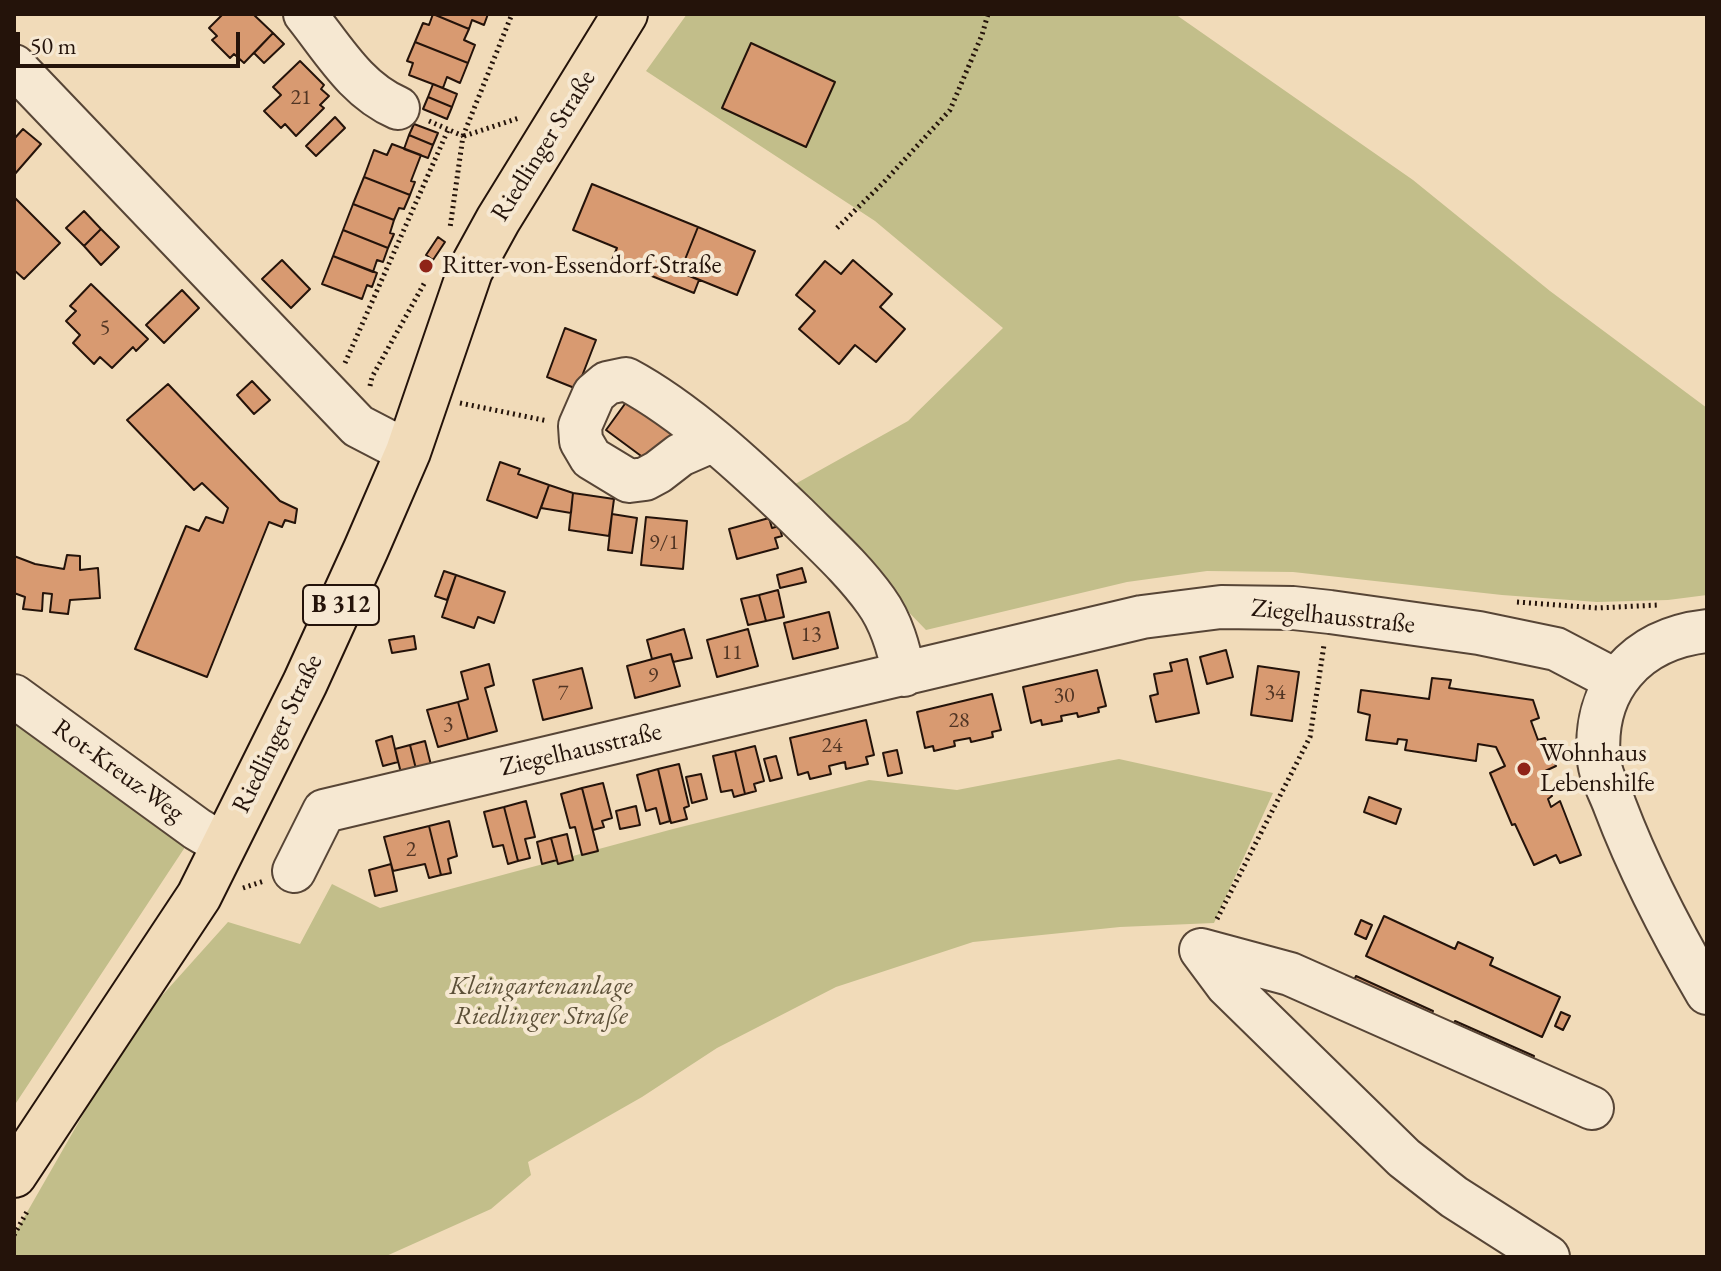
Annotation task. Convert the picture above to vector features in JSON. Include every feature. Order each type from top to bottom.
[{"type":"main road","name":"Riedlinger Straße","points":[[14,1175],[199,896],[305,683],[408,452],[470,271],[625,14]]},
{"type":"street","points":[[305,14],[362,86],[378,99],[398,108]]},
{"type":"street","points":[[14,66],[358,426],[408,452]]},
{"type":"street","points":[[712,441],[680,455],[645,479],[629,481],[591,458],[581,441],[580,426],[594,394],[607,383],[626,379],[648,391],[742,464],[825,543],[877,602],[897,641],[904,675]]},
{"type":"street","name":"Ziegelhausstraße","points":[[294,871],[324,811],[1142,617],[1221,607],[1293,608],[1479,633],[1556,649],[1615,680]]},
{"type":"street","points":[[1707,631],[1686,633],[1645,652],[1615,680],[1601,712],[1599,762],[1637,865],[1707,993]]},
{"type":"street","name":"Rot-Kreuz-Weg","points":[[14,696],[197,829],[224,845]]},
{"type":"street","points":[[1201,950],[1290,974],[1592,1108]]},
{"type":"street","points":[[1201,950],[1227,985],[1404,1158],[1454,1197],[1548,1257]]},
{"type":"path","points":[[448,241],[463,136],[512,14]]},
{"type":"path","points":[[837,228],[950,110],[988,14]]},
{"type":"path","points":[[398,108],[463,136],[521,117]]},
{"type":"path","points":[[341,373],[448,130]]},
{"type":"path","points":[[359,386],[368,392],[372,377],[425,282]]},
{"type":"path","points":[[501,412],[580,426]]},
{"type":"path","points":[[1201,950],[1310,737],[1322,659]]},
{"type":"green space","points":[[687,14],[1175,14],[1413,180],[1550,291],[1707,408],[1707,595],[1668,600],[1597,602],[1293,572],[1207,571],[1127,582],[926,630],[788,488],[908,421],[1003,328],[875,221],[646,71]]},
{"type":"green space","points":[[14,699],[197,829],[14,1106]]},
{"type":"green space","name":"Kleingartenanlage Riedlinger Straße","points":[[1119,759],[1273,793],[1214,923],[1120,927],[973,942],[836,987],[717,1048],[642,1097],[528,1162],[531,1175],[491,1209],[384,1257],[14,1257],[14,1235],[132,1029],[228,922],[300,944],[332,884],[380,908],[869,780],[957,790]]},
{"type":"building","points":[[223,14],[253,14],[273,33],[244,63],[234,54],[230,58],[212,40],[217,36],[209,28]]},
{"type":"building","points":[[433,14],[488,14],[484,25],[472,20],[469,29]]},
{"type":"building","points":[[433,14],[469,29],[464,40],[475,45],[468,63],[415,42],[423,23],[429,25]]},
{"type":"building","points":[[273,33],[284,44],[264,63],[254,53]]},
{"type":"building","points":[[415,42],[468,63],[460,83],[447,77],[443,88],[409,75],[413,63],[407,61]]},
{"type":"building","points":[[751,43],[835,82],[806,147],[722,108]]},
{"type":"building","points":[[300,61],[324,85],[321,89],[329,96],[320,105],[324,108],[296,136],[285,124],[281,128],[264,111],[281,95],[273,87]]},
{"type":"building","points":[[433,84],[457,94],[452,107],[428,97]]},
{"type":"building","points":[[428,97],[452,107],[447,119],[423,109]]},
{"type":"building","points":[[335,117],[345,128],[316,156],[306,146]]},
{"type":"building","points":[[414,124],[438,133],[433,145],[409,135]]},
{"type":"building","points":[[23,129],[41,144],[14,175],[14,139]]},
{"type":"building","points":[[409,135],[433,145],[428,158],[404,149]]},
{"type":"building","points":[[392,144],[421,155],[411,181],[415,182],[410,195],[364,177],[374,150],[387,155]]},
{"type":"building","points":[[364,177],[410,195],[404,209],[399,208],[394,220],[353,204]]},
{"type":"building","points":[[592,184],[698,227],[680,272],[699,280],[694,293],[612,260],[617,248],[573,230]]},
{"type":"building","points":[[14,197],[60,243],[24,279],[14,270]]},
{"type":"building","points":[[353,204],[394,220],[390,233],[394,234],[388,248],[343,230]]},
{"type":"building","points":[[84,211],[101,229],[84,246],[66,228]]},
{"type":"building","points":[[698,227],[755,251],[737,295],[680,272]]},
{"type":"building","points":[[101,229],[119,247],[101,265],[84,246]]},
{"type":"building","points":[[343,230],[388,248],[383,262],[377,260],[373,272],[333,256]]},
{"type":"building","points":[[438,237],[445,242],[433,260],[426,255]]},
{"type":"building","points":[[333,256],[377,273],[372,287],[367,285],[362,299],[322,284]]},
{"type":"building","points":[[282,260],[310,289],[291,308],[262,279]]},
{"type":"building","points":[[853,260],[892,294],[880,307],[905,329],[876,362],[855,345],[839,364],[799,329],[815,311],[796,295],[825,261],[841,274]]},
{"type":"building","points":[[91,284],[148,339],[136,351],[133,347],[112,368],[100,357],[94,364],[73,343],[80,335],[66,321],[76,311],[70,306]]},
{"type":"building","points":[[182,290],[199,308],[164,343],[146,325]]},
{"type":"building","points":[[565,328],[596,340],[577,389],[547,377]]},
{"type":"building","points":[[252,381],[270,400],[254,414],[237,395]]},
{"type":"building","points":[[168,384],[280,501],[297,509],[295,523],[285,520],[282,527],[269,522],[207,677],[135,649],[186,526],[199,531],[206,517],[223,523],[228,508],[202,483],[194,490],[127,420]]},
{"type":"building","points":[[627,401],[677,437],[656,467],[606,430]]},
{"type":"building","points":[[500,462],[520,469],[518,474],[549,485],[537,518],[487,500]]},
{"type":"building","points":[[549,485],[573,493],[571,513],[541,508]]},
{"type":"building","points":[[573,493],[614,499],[609,536],[569,530]]},
{"type":"building","points":[[612,514],[637,518],[632,553],[608,550]]},
{"type":"building","points":[[646,517],[687,521],[683,569],[641,565]]},
{"type":"building","points":[[769,518],[772,528],[779,526],[782,536],[775,538],[778,548],[737,559],[729,529]]},
{"type":"building","points":[[67,555],[80,556],[80,570],[98,568],[100,598],[70,600],[68,614],[50,612],[52,594],[43,593],[42,611],[23,609],[25,597],[14,593],[14,556],[35,564],[64,569]]},
{"type":"building","points":[[802,568],[806,582],[780,588],[777,575]]},
{"type":"building","points":[[444,571],[456,575],[447,600],[435,596]]},
{"type":"building","points":[[456,575],[505,592],[494,623],[478,617],[474,628],[442,617]]},
{"type":"building","points":[[778,590],[784,617],[766,621],[759,595]]},
{"type":"building","points":[[759,595],[766,621],[748,625],[741,599]]},
{"type":"building","points":[[829,612],[838,648],[793,659],[784,623]]},
{"type":"building","points":[[684,629],[692,658],[673,662],[671,654],[652,659],[647,640]]},
{"type":"building","points":[[748,629],[758,666],[717,677],[707,640]]},
{"type":"building","points":[[414,636],[416,649],[392,653],[389,640]]},
{"type":"building","points":[[1226,650],[1233,677],[1207,684],[1200,657]]},
{"type":"building","points":[[671,654],[680,686],[635,698],[627,666]]},
{"type":"building","points":[[1187,659],[1199,713],[1156,722],[1150,696],[1158,694],[1154,674],[1172,671],[1170,663]]},
{"type":"building","points":[[489,664],[494,685],[485,688],[497,731],[468,739],[458,702],[468,699],[461,672]]},
{"type":"building","points":[[1258,666],[1299,672],[1292,721],[1251,715]]},
{"type":"building","points":[[582,668],[592,708],[543,720],[533,680]]},
{"type":"building","points":[[1097,670],[1106,706],[1098,708],[1099,712],[1078,717],[1077,713],[1061,716],[1062,721],[1042,725],[1041,720],[1031,723],[1023,687]]},
{"type":"building","name":"Wohnhaus Lebenshilfe","points":[[1432,678],[1451,680],[1449,688],[1533,700],[1539,718],[1531,721],[1538,740],[1545,738],[1556,766],[1543,772],[1552,796],[1548,799],[1551,807],[1560,801],[1581,855],[1560,863],[1556,855],[1534,865],[1515,824],[1512,825],[1490,773],[1505,766],[1496,747],[1478,744],[1476,761],[1405,750],[1407,740],[1398,739],[1397,744],[1366,740],[1370,715],[1358,712],[1361,690],[1429,699]]},
{"type":"building","points":[[992,694],[1001,730],[992,732],[993,737],[971,742],[970,738],[954,741],[955,746],[934,751],[933,746],[925,748],[917,712]]},
{"type":"building","points":[[458,702],[468,739],[438,747],[427,710]]},
{"type":"building","points":[[866,720],[874,755],[866,757],[868,764],[846,769],[845,762],[829,766],[831,774],[810,779],[808,772],[798,775],[790,738]]},
{"type":"building","points":[[392,736],[398,762],[383,766],[376,741]]},
{"type":"building","points":[[425,741],[431,765],[416,769],[410,745]]},
{"type":"building","points":[[410,745],[416,769],[401,773],[395,749]]},
{"type":"building","points":[[755,746],[764,781],[754,784],[756,791],[745,794],[735,751]]},
{"type":"building","points":[[897,750],[902,773],[888,776],[883,753]]},
{"type":"building","points":[[735,751],[745,794],[734,797],[732,790],[721,792],[713,756]]},
{"type":"building","points":[[776,756],[782,778],[770,781],[764,759]]},
{"type":"building","points":[[679,764],[689,806],[684,808],[687,819],[671,823],[658,769]]},
{"type":"building","points":[[658,769],[670,821],[660,824],[656,808],[646,811],[637,775]]},
{"type":"building","points":[[701,774],[707,799],[692,803],[686,777]]},
{"type":"building","points":[[603,783],[612,818],[602,821],[604,827],[593,830],[582,788]]},
{"type":"building","points":[[582,788],[598,851],[582,855],[575,827],[570,828],[561,794]]},
{"type":"building","points":[[1369,797],[1401,809],[1396,824],[1364,812]]},
{"type":"building","points":[[526,801],[535,837],[525,839],[530,858],[518,861],[504,807]]},
{"type":"building","points":[[636,806],[640,825],[620,829],[616,811]]},
{"type":"building","points":[[504,807],[518,861],[508,864],[503,845],[493,847],[484,812]]},
{"type":"building","points":[[449,821],[457,856],[448,859],[451,873],[441,875],[429,826]]},
{"type":"building","points":[[429,826],[441,875],[429,878],[425,864],[393,871],[384,837]]},
{"type":"building","points":[[567,834],[573,860],[558,864],[551,838]]},
{"type":"building","points":[[551,838],[557,860],[542,864],[537,842]]},
{"type":"building","points":[[391,864],[397,891],[375,896],[369,870]]},
{"type":"building","points":[[1384,916],[1455,949],[1458,942],[1493,958],[1490,965],[1560,997],[1542,1037],[1366,956]]},
{"type":"building","points":[[1361,920],[1372,925],[1366,939],[1355,934]]},
{"type":"building","points":[[1356,976],[1433,1011],[1428,1024],[1350,989]]},
{"type":"building","points":[[1561,1012],[1570,1016],[1563,1030],[1555,1026]]},
{"type":"building","points":[[1455,1021],[1534,1056],[1528,1069],[1450,1034]]},
{"type":"place","name":"Ritter-von-Essendorf-Straße","points":[[426,266]]},
{"type":"place","name":"Wohnhaus Lebenshilfe","points":[[1524,769]]}]
